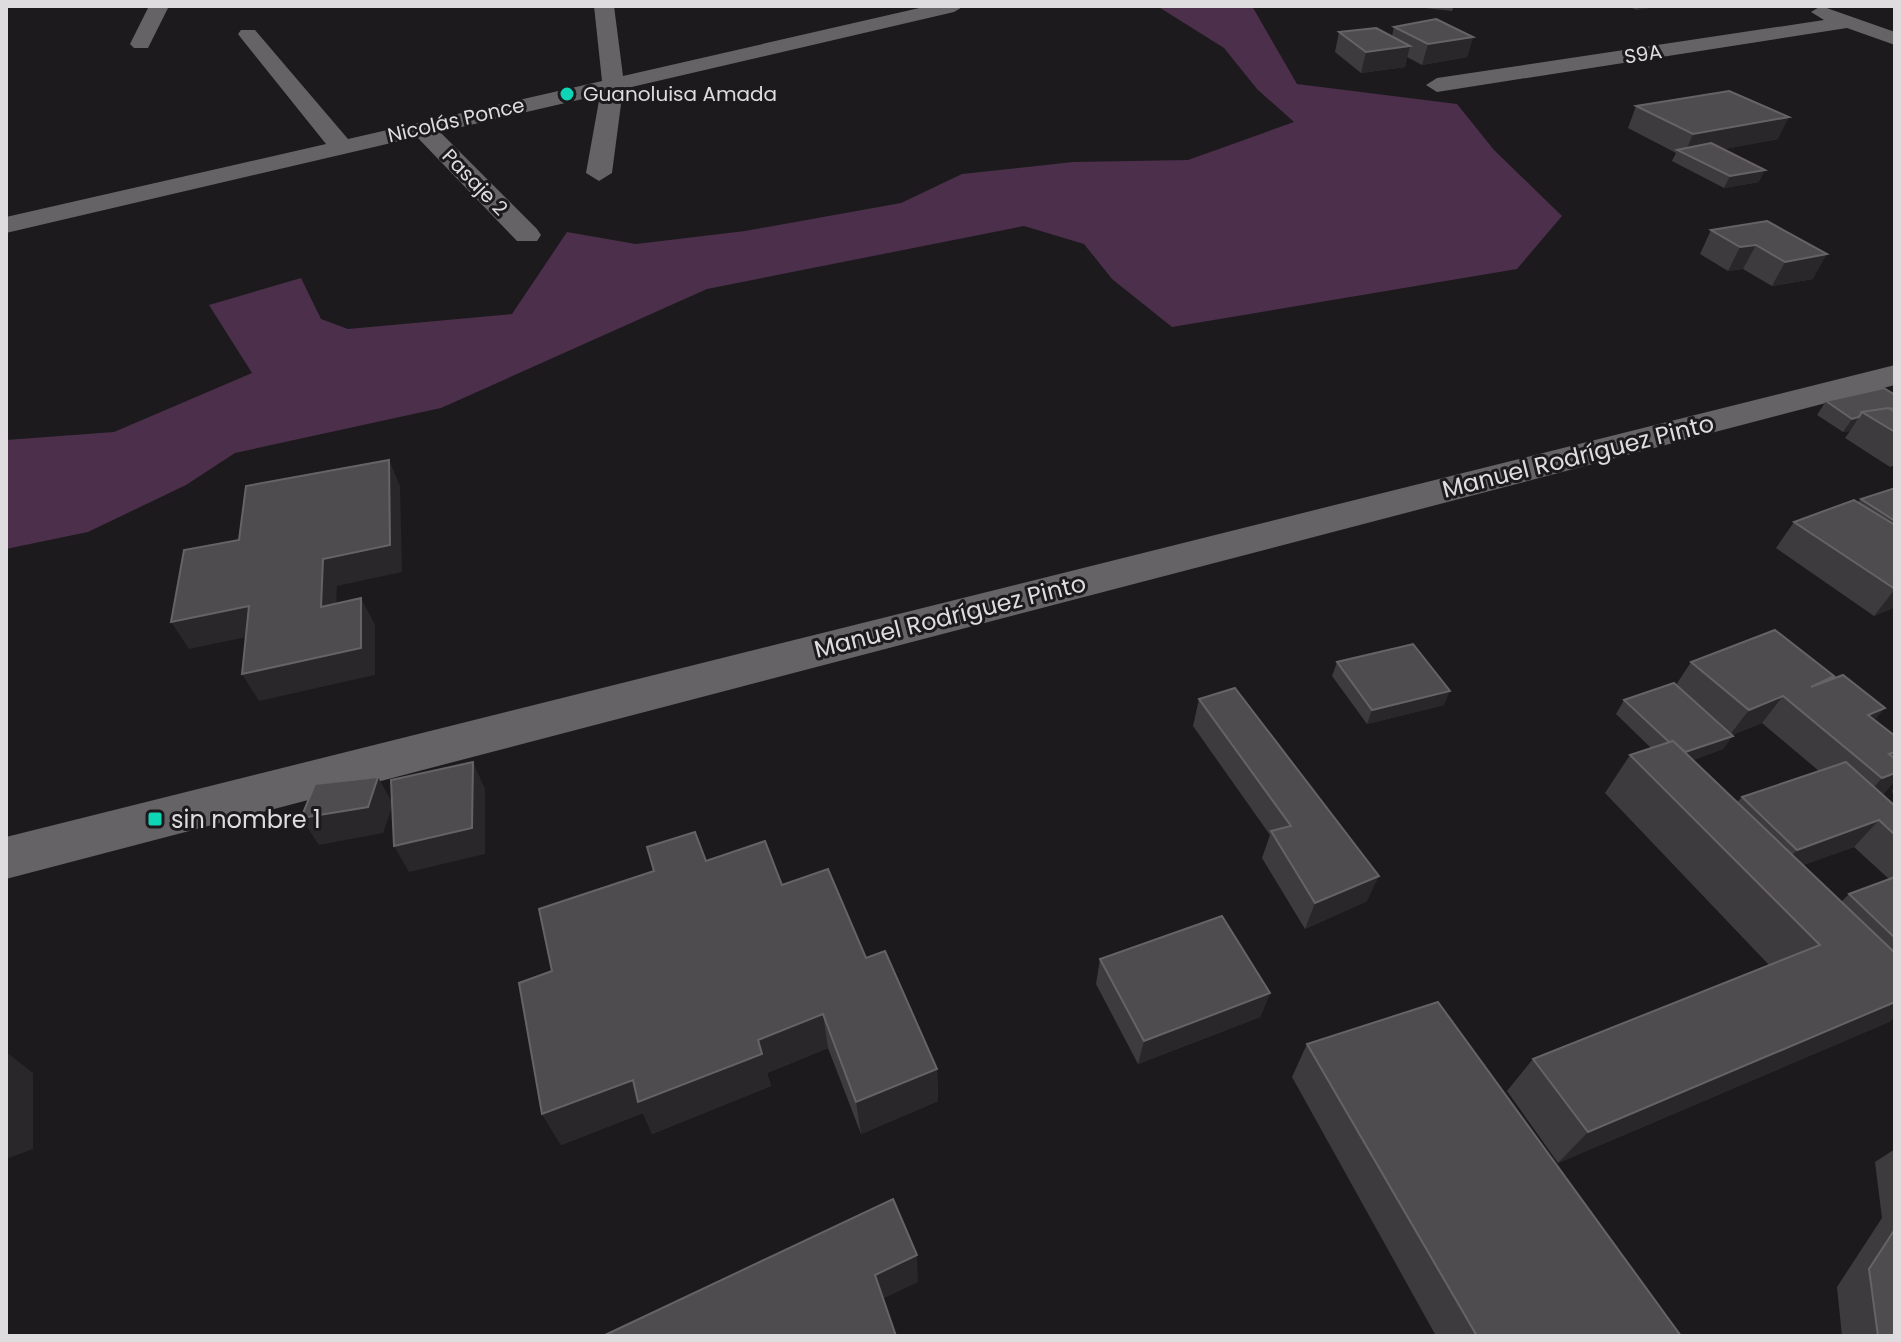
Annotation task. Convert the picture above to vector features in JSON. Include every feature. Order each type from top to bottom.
[{"type":"street","points":[[141,44],[159,6]]},
{"type":"street","points":[[599,173],[613,83],[604,6]]},
{"type":"street","name":"Nicolás Ponce","points":[[6,225],[954,6]]},
{"type":"street","points":[[1804,6],[1895,39]]},
{"type":"street","name":"S9A","points":[[1437,85],[1849,22]]},
{"type":"street","points":[[248,34],[341,146]]},
{"type":"street","name":"Pasaje 2","points":[[422,128],[527,235]]},
{"type":"street","name":"Manuel Rodríguez Pinto","points":[[6,858],[1895,375]]},
{"type":"shaded area","points":[[1157,6],[1252,6],[1297,84],[1457,104],[1494,150],[1562,216],[1517,269],[1172,327],[1112,279],[1084,244],[1024,226],[707,289],[441,408],[235,453],[186,485],[88,532],[6,549],[6,440],[114,432],[252,373],[209,305],[301,278],[321,319],[348,329],[512,314],[567,232],[636,244],[745,231],[901,203],[962,174],[1073,162],[1188,160],[1294,122],[1257,89],[1224,48]]},
{"type":"building","points":[[1436,19],[1473,37],[1428,44],[1394,27]]},
{"type":"building","points":[[1376,28],[1410,46],[1366,52],[1339,32]]},
{"type":"building","points":[[1729,91],[1789,117],[1693,134],[1636,106]]},
{"type":"building","points":[[1711,143],[1765,170],[1730,176],[1677,150]]},
{"type":"building","points":[[1767,221],[1827,254],[1785,262],[1756,245],[1740,247],[1711,230]]},
{"type":"building","points":[[1884,388],[1895,395],[1895,408],[1862,412],[1852,419],[1826,401]]},
{"type":"building","points":[[1888,408],[1895,412],[1895,432],[1862,412]]},
{"type":"building","points":[[389,460],[390,545],[323,559],[321,607],[361,598],[361,648],[242,674],[249,606],[171,622],[184,550],[239,540],[246,486]]},
{"type":"building","points":[[1895,488],[1895,521],[1861,499]]},
{"type":"building","points":[[1854,500],[1895,525],[1895,589],[1794,522]]},
{"type":"building","points":[[1775,630],[1834,676],[1811,687],[1843,675],[1885,708],[1868,715],[1895,736],[1895,752],[1889,754],[1895,759],[1895,773],[1882,778],[1783,696],[1749,710],[1691,662]]},
{"type":"building","points":[[1413,644],[1450,691],[1372,710],[1337,662]]},
{"type":"building","points":[[1674,683],[1733,736],[1685,752],[1673,741],[1669,742],[1624,700]]},
{"type":"building","points":[[1235,688],[1379,876],[1315,903],[1271,831],[1291,826],[1199,699]]},
{"type":"building","points":[[1673,741],[1895,953],[1895,1002],[1588,1132],[1533,1059],[1820,945],[1630,755]]},
{"type":"building","points":[[473,762],[472,828],[394,846],[391,780]]},
{"type":"building","points":[[1846,762],[1895,806],[1895,835],[1879,820],[1797,850],[1742,797]]},
{"type":"building","points":[[378,777],[368,807],[301,818],[315,784]]},
{"type":"building","points":[[695,832],[706,861],[765,841],[782,885],[828,869],[866,958],[885,951],[937,1069],[856,1102],[823,1014],[758,1040],[762,1054],[638,1102],[633,1080],[542,1114],[519,983],[552,971],[539,909],[654,871],[647,847]]},
{"type":"building","points":[[1895,877],[1895,938],[1849,894]]},
{"type":"building","points":[[1222,916],[1270,993],[1144,1041],[1100,959]]},
{"type":"building","points":[[1438,1002],[1681,1336],[1477,1336],[1307,1044]]},
{"type":"building","points":[[893,1199],[917,1255],[875,1275],[896,1336],[603,1336]]},
{"type":"building","points":[[1895,1229],[1895,1336],[1878,1336],[1869,1269]]},
{"type":"place","name":"Guanoluisa Amada","points":[[567,94]]},
{"type":"place","name":"sin nombre 1","points":[[155,819]]}]
